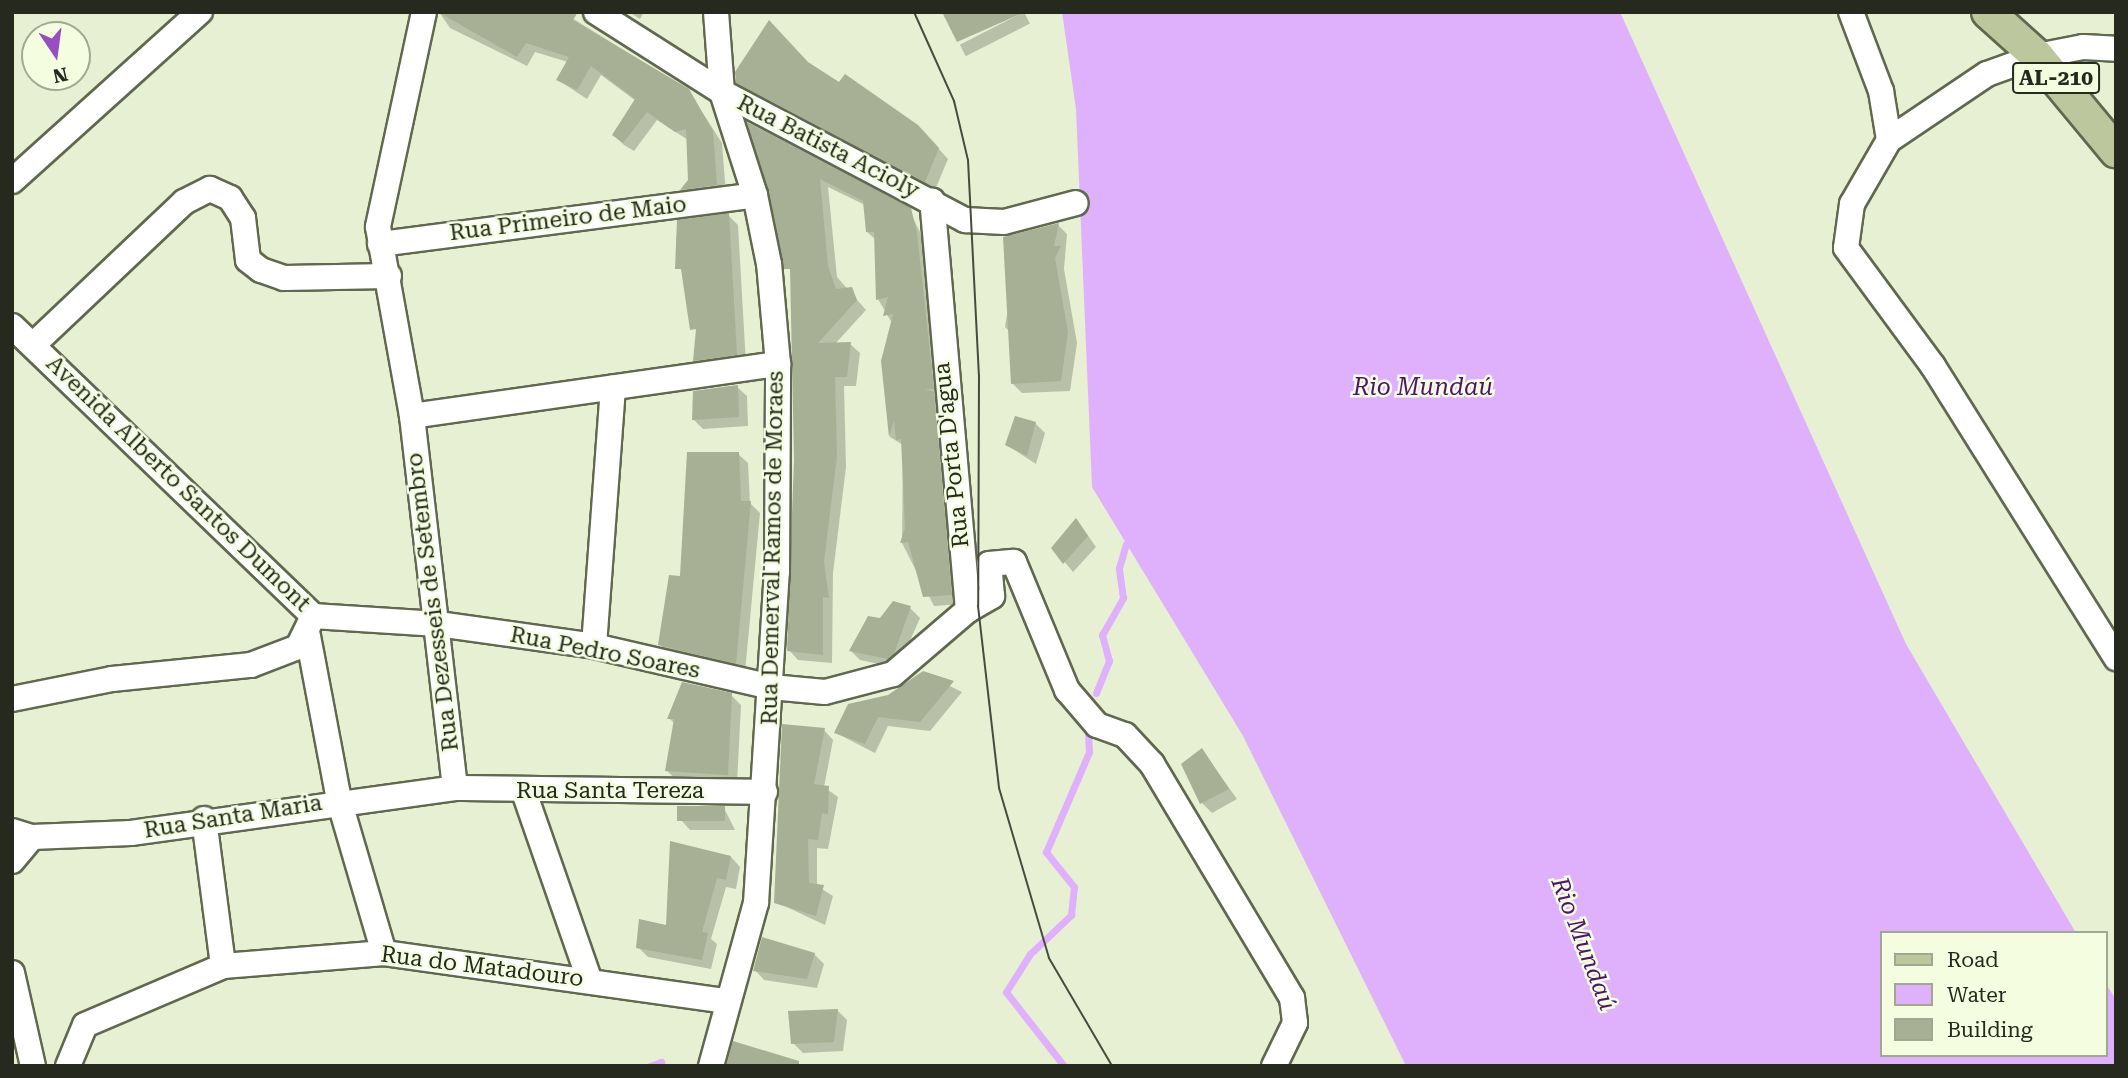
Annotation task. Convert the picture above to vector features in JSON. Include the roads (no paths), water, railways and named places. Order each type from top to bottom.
[{"type":"main road","name":"AL-210","points":[[1988,12],[2037,56],[2116,152]]},
{"type":"street","points":[[12,181],[200,12]]},
{"type":"street","name":"Rua Dezesseis de Setembro","points":[[424,12],[378,211],[380,244],[389,276],[412,416],[455,788]]},
{"type":"street","name":"Rua Batista Acioly","points":[[596,12],[722,92],[975,224],[1076,204]]},
{"type":"street","name":"Rua Demerval Ramos de Moraes","points":[[711,1066],[725,1001],[756,903],[771,687],[778,364],[755,195],[722,92],[716,12]]},
{"type":"street","points":[[1851,12],[1881,91],[1889,140]]},
{"type":"street","points":[[2116,49],[2082,47],[2037,56],[1987,74],[1889,140],[1852,204],[1846,248],[1933,366],[2116,658]]},
{"type":"street","points":[[33,345],[184,202],[211,189],[230,198],[243,218],[248,260],[261,270],[284,278],[389,276]]},
{"type":"street","name":"Rua Primeiro de Maio","points":[[380,244],[755,195]]},
{"type":"street","name":"Rua Porta D'agua","points":[[932,201],[968,611]]},
{"type":"street","name":"Avenida Alberto Santos Dumont","points":[[12,326],[311,626],[438,624]]},
{"type":"street","points":[[412,416],[778,364]]},
{"type":"street","points":[[594,646],[613,388]]},
{"type":"street","points":[[968,611],[992,596],[985,573],[989,564],[1014,562],[1067,690],[1097,725],[1125,735],[1152,764],[1292,998],[1295,1023],[1274,1066]]},
{"type":"street","name":"Rua Pedro Soares","points":[[438,624],[594,646],[771,687],[825,692],[893,674],[968,611]]},
{"type":"street","points":[[12,699],[112,679],[251,664],[311,626],[339,800],[384,953]]},
{"type":"street","name":"Rua Santa Tereza","points":[[455,788],[524,792],[765,792]]},
{"type":"street","name":"Rua Santa Maria","points":[[22,834],[131,833],[204,819],[339,800],[455,788]]},
{"type":"street","points":[[524,792],[589,979]]},
{"type":"street","points":[[204,819],[223,966]]},
{"type":"street","points":[[12,861],[22,834]]},
{"type":"street","name":"Rua do Matadouro","points":[[68,1066],[85,1025],[223,966],[384,953],[589,979],[725,1001]]},
{"type":"street","points":[[12,973],[33,1066]]},
{"type":"water","name":"Rio Mundaú","points":[[1062,12],[1620,12],[1906,644],[2075,931],[1880,931],[1880,1057],[2107,1057],[2107,985],[2116,1000],[2116,1066],[1406,1066],[1243,736],[1092,487],[1076,109]]},
{"type":"waterway","points":[[1096,693],[1109,661],[1102,635],[1123,598],[1119,568],[1126,544]]},
{"type":"waterway","points":[[1064,1066],[1006,992],[1030,954],[1071,915],[1074,887],[1046,852],[1089,752],[1088,735]]},
{"type":"waterway","points":[[650,1066],[661,1062]]},
{"type":"tram line","points":[[914,12],[954,101],[968,160],[979,375],[978,606],[999,788],[1049,958],[1112,1066]]}]
